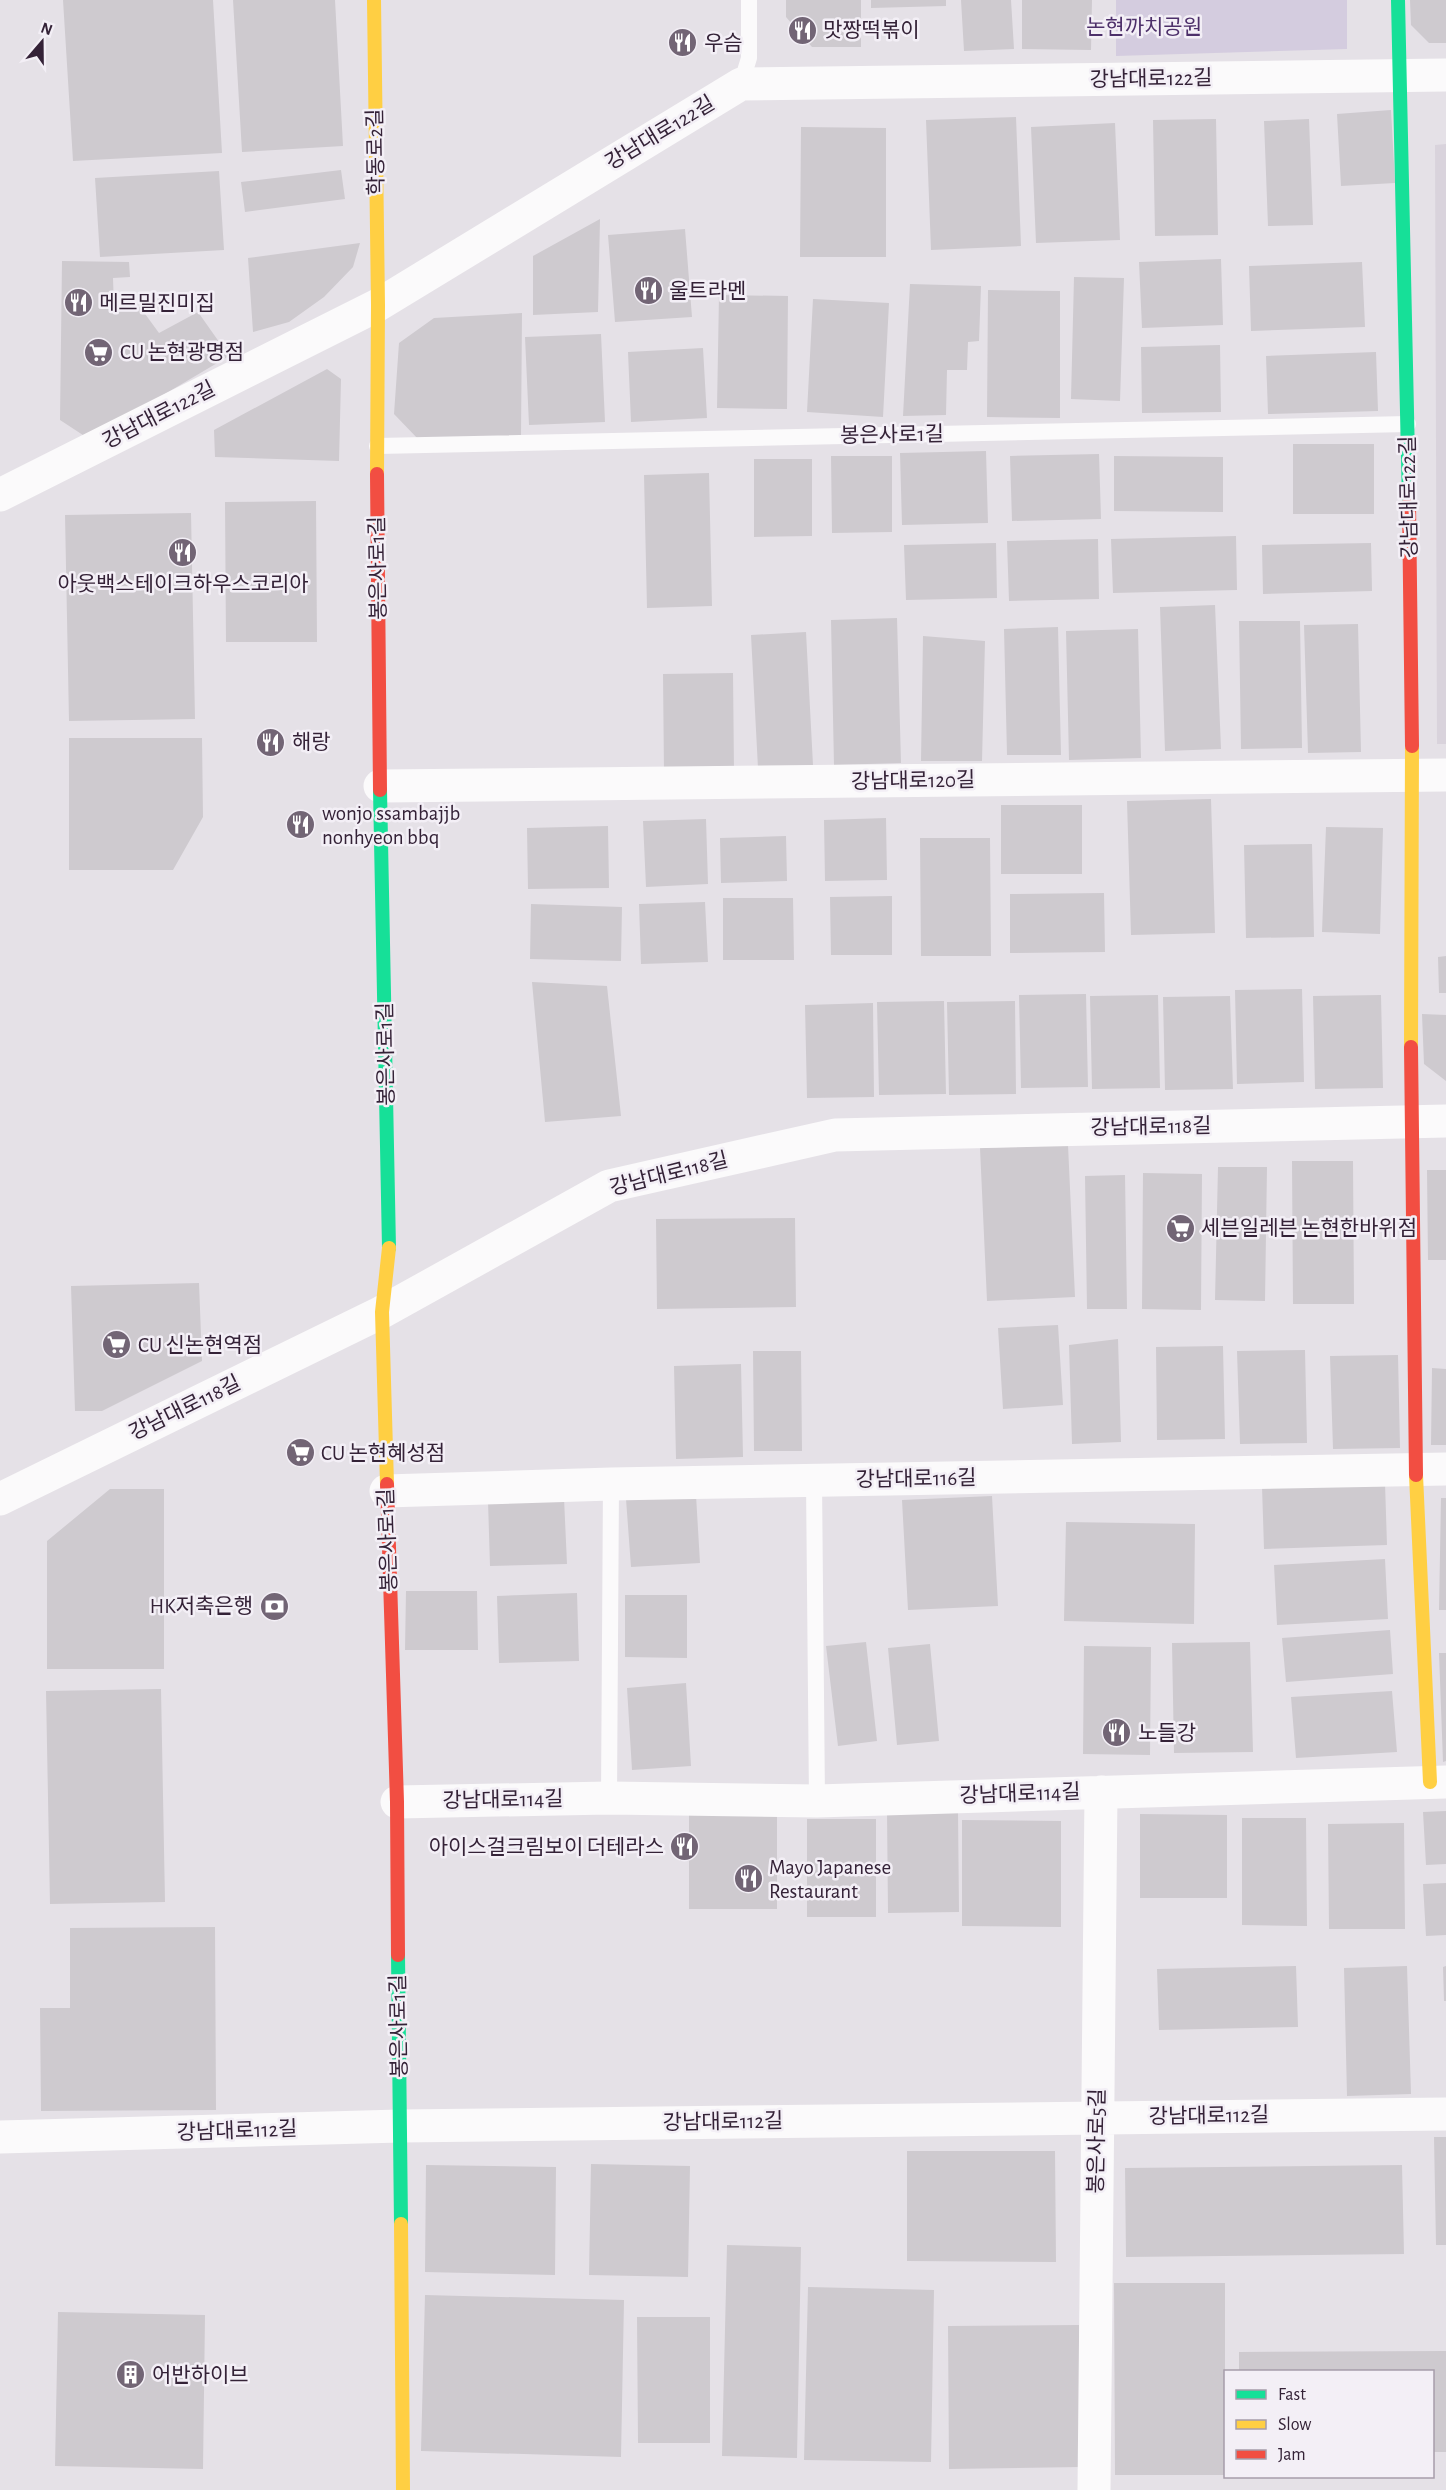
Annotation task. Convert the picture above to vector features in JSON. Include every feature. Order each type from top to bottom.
[{"type":"street","name":"학동로2길","points":[[374,0],[378,305]]},
{"type":"street","name":"강남대로122길","points":[[1398,0],[1408,424],[1412,775]]},
{"type":"street","name":"강남대로122길","points":[[0,495],[378,305],[741,84],[1446,75]]},
{"type":"street","name":"봉은사로1길","points":[[378,305],[376,446],[380,786],[390,1236],[382,1312],[396,1802],[403,2490]]},
{"type":"street","points":[[1412,775],[1411,1121],[1431,1469]]},
{"type":"street","name":"강남대로120길","points":[[380,786],[1446,775]]},
{"type":"street","name":"강남대로118길","points":[[0,1499],[382,1312],[609,1186],[835,1135],[1446,1121]]},
{"type":"street","name":"강남대로116길","points":[[386,1491],[611,1484],[1431,1469]]},
{"type":"street","name":"강남대로114길","points":[[396,1802],[609,1798],[817,1801],[1438,1782],[1431,1469]]},
{"type":"street","name":"봉은사로5길","points":[[1094,2490],[1101,1792]]},
{"type":"street","name":"강남대로112길","points":[[0,2137],[400,2126],[1446,2114]]},
{"type":"lane","points":[[741,84],[749,58],[749,0]]},
{"type":"lane","name":"봉은사로1길","points":[[376,446],[1408,424]]},
{"type":"lane","points":[[813,1481],[817,1801]]},
{"type":"lane","points":[[609,1798],[611,1484]]},
{"type":"shaded area","points":[[1446,144],[1446,744],[1437,744],[1435,145]]},
{"type":"green space","name":"논현까치공원","points":[[1116,0],[1347,0],[1347,49],[1116,56]]},
{"type":"building","points":[[63,0],[213,0],[222,153],[73,161]]},
{"type":"building","points":[[233,0],[335,0],[343,146],[242,152]]},
{"type":"building","points":[[786,0],[861,0],[861,47],[812,47],[786,17]]},
{"type":"building","points":[[871,0],[946,0],[946,6],[871,8]]},
{"type":"building","points":[[961,0],[1011,0],[1014,49],[964,51]]},
{"type":"building","points":[[1022,0],[1092,0],[1091,50],[1022,49]]},
{"type":"building","points":[[1410,0],[1446,0],[1446,43],[1429,43],[1411,25]]},
{"type":"building","points":[[1391,110],[1395,183],[1341,186],[1337,114]]},
{"type":"building","points":[[1016,117],[1021,246],[931,250],[926,120]]},
{"type":"building","points":[[1216,119],[1218,235],[1155,236],[1153,120]]},
{"type":"building","points":[[1309,119],[1313,225],[1268,226],[1264,121]]},
{"type":"building","points":[[1115,123],[1120,240],[1036,243],[1031,127]]},
{"type":"building","points":[[801,127],[886,128],[886,257],[800,257]]},
{"type":"building","points":[[341,170],[345,199],[245,212],[241,182]]},
{"type":"building","points":[[219,171],[224,250],[100,257],[95,178]]},
{"type":"building","points":[[600,219],[598,312],[533,315],[533,256]]},
{"type":"building","points":[[685,229],[692,317],[615,322],[608,235]]},
{"type":"building","points":[[360,243],[353,267],[324,297],[289,322],[253,332],[248,258]]},
{"type":"building","points":[[1221,259],[1223,325],[1142,328],[1139,262]]},
{"type":"building","points":[[62,261],[129,262],[130,277],[113,278],[114,308],[140,307],[159,333],[198,312],[229,356],[89,439],[60,420]]},
{"type":"building","points":[[1362,262],[1365,327],[1251,331],[1249,266]]},
{"type":"building","points":[[1074,277],[1124,278],[1120,401],[1071,399]]},
{"type":"building","points":[[910,284],[981,286],[979,341],[968,342],[967,370],[947,370],[946,415],[903,416]]},
{"type":"building","points":[[988,290],[1060,291],[1060,418],[987,417]]},
{"type":"building","points":[[719,295],[788,296],[787,409],[717,408]]},
{"type":"building","points":[[813,299],[889,303],[883,417],[807,412]]},
{"type":"building","points":[[522,313],[521,436],[419,440],[394,414],[399,343],[434,318]]},
{"type":"building","points":[[601,334],[605,422],[529,425],[525,337]]},
{"type":"building","points":[[1220,345],[1221,412],[1142,413],[1141,347]]},
{"type":"building","points":[[703,348],[707,418],[631,422],[628,352]]},
{"type":"building","points":[[1376,352],[1378,411],[1268,414],[1266,356]]},
{"type":"building","points":[[327,369],[341,379],[339,461],[215,457],[214,430]]},
{"type":"building","points":[[1293,444],[1374,444],[1374,514],[1293,514]]},
{"type":"building","points":[[986,451],[988,523],[902,525],[900,453]]},
{"type":"building","points":[[1099,454],[1101,519],[1012,521],[1010,456]]},
{"type":"building","points":[[831,456],[892,456],[892,532],[832,533]]},
{"type":"building","points":[[1114,456],[1223,457],[1223,512],[1114,511]]},
{"type":"building","points":[[754,459],[812,459],[812,536],[754,537]]},
{"type":"building","points":[[709,473],[712,606],[647,608],[644,475]]},
{"type":"building","points":[[316,501],[317,642],[226,642],[225,502]]},
{"type":"building","points":[[191,513],[195,719],[69,721],[65,515]]},
{"type":"building","points":[[1236,536],[1237,590],[1113,593],[1111,539]]},
{"type":"building","points":[[1098,539],[1099,599],[1009,601],[1007,541]]},
{"type":"building","points":[[996,543],[997,598],[906,600],[904,545]]},
{"type":"building","points":[[1371,543],[1372,591],[1263,594],[1262,545]]},
{"type":"building","points":[[1215,605],[1221,749],[1165,751],[1160,607]]},
{"type":"building","points":[[897,618],[901,763],[834,765],[831,620]]},
{"type":"building","points":[[1239,621],[1300,621],[1302,748],[1241,749]]},
{"type":"building","points":[[1358,624],[1361,752],[1308,753],[1304,625]]},
{"type":"building","points":[[1058,627],[1061,755],[1007,755],[1004,629]]},
{"type":"building","points":[[1138,629],[1141,758],[1069,760],[1066,631]]},
{"type":"building","points":[[806,632],[813,765],[758,768],[751,635]]},
{"type":"building","points":[[923,636],[985,641],[982,761],[921,761]]},
{"type":"building","points":[[733,673],[734,771],[664,772],[663,674]]},
{"type":"building","points":[[69,738],[202,738],[203,817],[173,870],[69,870]]},
{"type":"building","points":[[1211,799],[1215,933],[1131,935],[1127,801]]},
{"type":"building","points":[[1001,805],[1082,805],[1082,874],[1001,874]]},
{"type":"building","points":[[886,818],[887,880],[825,881],[824,820]]},
{"type":"building","points":[[706,819],[708,884],[646,887],[643,821]]},
{"type":"building","points":[[608,826],[609,888],[528,889],[527,828]]},
{"type":"building","points":[[1326,827],[1383,828],[1380,934],[1322,932]]},
{"type":"building","points":[[786,836],[787,881],[721,883],[720,838]]},
{"type":"building","points":[[920,838],[990,838],[991,956],[921,956]]},
{"type":"building","points":[[1312,844],[1314,937],[1246,938],[1244,845]]},
{"type":"building","points":[[1104,893],[1105,952],[1010,953],[1010,894]]},
{"type":"building","points":[[892,896],[892,955],[831,955],[830,897]]},
{"type":"building","points":[[723,898],[793,898],[794,960],[723,960]]},
{"type":"building","points":[[705,902],[708,962],[641,964],[639,904]]},
{"type":"building","points":[[531,904],[622,907],[621,961],[530,959]]},
{"type":"building","points":[[1446,956],[1446,993],[1439,993],[1438,957]]},
{"type":"building","points":[[532,982],[607,986],[621,1116],[545,1122]]},
{"type":"building","points":[[1302,989],[1304,1082],[1237,1084],[1235,990]]},
{"type":"building","points":[[1086,994],[1088,1087],[1021,1088],[1019,995]]},
{"type":"building","points":[[1158,995],[1160,1088],[1092,1089],[1090,996]]},
{"type":"building","points":[[1381,995],[1383,1088],[1315,1089],[1313,996]]},
{"type":"building","points":[[1230,996],[1233,1089],[1165,1090],[1163,997]]},
{"type":"building","points":[[944,1001],[946,1094],[879,1095],[877,1002]]},
{"type":"building","points":[[1015,1001],[1016,1094],[949,1095],[947,1002]]},
{"type":"building","points":[[873,1003],[874,1097],[807,1098],[805,1005]]},
{"type":"building","points":[[1422,1014],[1446,1015],[1446,1081],[1424,1064]]},
{"type":"building","points":[[1068,1145],[1075,1297],[987,1301],[980,1148]]},
{"type":"building","points":[[1292,1161],[1353,1161],[1354,1304],[1293,1304]]},
{"type":"building","points":[[1218,1167],[1267,1167],[1265,1301],[1215,1300]]},
{"type":"building","points":[[1427,1170],[1446,1170],[1446,1260],[1428,1260]]},
{"type":"building","points":[[1143,1173],[1202,1174],[1201,1310],[1142,1309]]},
{"type":"building","points":[[1125,1175],[1127,1309],[1087,1309],[1085,1176]]},
{"type":"building","points":[[795,1218],[796,1307],[657,1309],[656,1219]]},
{"type":"building","points":[[199,1283],[202,1361],[102,1411],[75,1411],[71,1286]]},
{"type":"building","points":[[1058,1325],[1063,1405],[1003,1409],[998,1328]]},
{"type":"building","points":[[1118,1339],[1121,1442],[1072,1444],[1069,1345]]},
{"type":"building","points":[[1223,1346],[1225,1439],[1157,1440],[1156,1347]]},
{"type":"building","points":[[1305,1350],[1307,1443],[1240,1444],[1237,1351]]},
{"type":"building","points":[[753,1351],[801,1351],[802,1451],[754,1451]]},
{"type":"building","points":[[1398,1355],[1400,1448],[1333,1449],[1330,1356]]},
{"type":"building","points":[[741,1364],[743,1457],[676,1459],[674,1366]]},
{"type":"building","points":[[1432,1368],[1446,1369],[1446,1445],[1431,1445]]},
{"type":"building","points":[[1385,1483],[1387,1545],[1264,1549],[1262,1486]]},
{"type":"building","points":[[110,1489],[164,1489],[164,1669],[47,1669],[47,1541]]},
{"type":"building","points":[[696,1495],[700,1563],[631,1567],[626,1499]]},
{"type":"building","points":[[992,1496],[998,1606],[908,1610],[902,1500]]},
{"type":"building","points":[[564,1498],[567,1564],[490,1566],[488,1501]]},
{"type":"building","points":[[1441,1498],[1446,1498],[1446,1610],[1439,1610]]},
{"type":"building","points":[[1066,1522],[1195,1524],[1194,1624],[1064,1621]]},
{"type":"building","points":[[1385,1559],[1388,1619],[1277,1625],[1274,1565]]},
{"type":"building","points":[[406,1591],[477,1591],[478,1650],[405,1650]]},
{"type":"building","points":[[577,1593],[579,1661],[499,1663],[497,1596]]},
{"type":"building","points":[[625,1595],[687,1595],[687,1658],[625,1657]]},
{"type":"building","points":[[1390,1630],[1393,1674],[1286,1682],[1282,1638]]},
{"type":"building","points":[[866,1642],[877,1741],[838,1746],[826,1646]]},
{"type":"building","points":[[1250,1642],[1253,1752],[1174,1753],[1172,1643]]},
{"type":"building","points":[[930,1644],[939,1741],[897,1745],[888,1648]]},
{"type":"building","points":[[1084,1646],[1151,1647],[1150,1755],[1083,1754]]},
{"type":"building","points":[[1439,1653],[1446,1653],[1446,1761],[1443,1762]]},
{"type":"building","points":[[686,1683],[691,1766],[632,1770],[627,1688]]},
{"type":"building","points":[[161,1689],[165,1902],[50,1904],[46,1691]]},
{"type":"building","points":[[1392,1691],[1397,1752],[1296,1758],[1291,1697]]},
{"type":"building","points":[[887,1811],[958,1811],[959,1912],[888,1913]]},
{"type":"building","points":[[1446,1811],[1446,1864],[1426,1865],[1423,1812]]},
{"type":"building","points":[[1140,1814],[1227,1815],[1227,1898],[1140,1898]]},
{"type":"building","points":[[689,1815],[777,1815],[777,1909],[689,1909]]},
{"type":"building","points":[[1242,1818],[1306,1818],[1307,1926],[1242,1925]]},
{"type":"building","points":[[807,1819],[876,1819],[876,1917],[807,1917]]},
{"type":"building","points":[[962,1820],[1061,1821],[1061,1927],[962,1926]]},
{"type":"building","points":[[1404,1823],[1405,1929],[1329,1929],[1328,1824]]},
{"type":"building","points":[[1446,1883],[1446,1935],[1426,1936],[1423,1884]]},
{"type":"building","points":[[215,1927],[216,2110],[41,2111],[40,2008],[70,2008],[70,1928]]},
{"type":"building","points":[[1296,1966],[1298,2027],[1159,2030],[1157,1969]]},
{"type":"building","points":[[1407,1966],[1411,2094],[1347,2096],[1344,1968]]},
{"type":"building","points":[[1446,1966],[1446,2001],[1444,2001],[1443,1967]]},
{"type":"building","points":[[1434,2137],[1446,2137],[1446,2245],[1436,2245]]},
{"type":"building","points":[[907,2151],[1055,2151],[1056,2262],[907,2261]]},
{"type":"building","points":[[591,2164],[690,2166],[688,2277],[589,2275]]},
{"type":"building","points":[[426,2165],[556,2167],[555,2275],[425,2272]]},
{"type":"building","points":[[1402,2165],[1404,2254],[1126,2257],[1125,2168]]},
{"type":"building","points":[[727,2245],[801,2247],[797,2458],[722,2456]]},
{"type":"building","points":[[1114,2283],[1225,2283],[1224,2475],[1115,2475]]},
{"type":"building","points":[[808,2287],[934,2290],[931,2462],[804,2460]]},
{"type":"building","points":[[425,2295],[624,2300],[621,2457],[421,2451]]},
{"type":"building","name":"어반하이브","points":[[58,2312],[205,2315],[203,2469],[55,2466]]},
{"type":"building","points":[[637,2317],[710,2317],[710,2443],[638,2443]]},
{"type":"building","points":[[1079,2325],[1080,2467],[949,2469],[948,2326]]},
{"type":"building","points":[[1446,2351],[1446,2452],[1434,2452],[1434,2370],[1239,2370],[1239,2352]]},
{"type":"traffic: fast","points":[[1398,0],[1409,503]]},
{"type":"traffic: fast","points":[[380,790],[389,1248]]},
{"type":"traffic: fast","points":[[398,1955],[401,2224]]},
{"type":"traffic: slow","points":[[374,0],[378,305],[377,474]]},
{"type":"traffic: slow","points":[[1411,1047],[1412,746]]},
{"type":"traffic: slow","points":[[387,1484],[382,1312],[389,1248]]},
{"type":"traffic: slow","points":[[1416,1475],[1430,1782]]},
{"type":"traffic: slow","points":[[401,2224],[403,2490]]},
{"type":"traffic: jam","points":[[377,474],[380,790]]},
{"type":"traffic: jam","points":[[1409,503],[1412,746]]},
{"type":"traffic: jam","points":[[1411,1047],[1416,1475]]},
{"type":"traffic: jam","points":[[387,1484],[397,1802],[398,1955]]},
{"type":"place","name":"맛짱떡볶이","points":[[802,30]]},
{"type":"place","name":"우슴","points":[[683,43]]},
{"type":"place","name":"울트라멘","points":[[648,291]]},
{"type":"place","name":"메르밀진미집","points":[[78,303]]},
{"type":"place","name":"CU 논현광명점","points":[[99,352]]},
{"type":"place","name":"아웃백스테이크하우스코리아","points":[[183,553]]},
{"type":"place","name":"해랑","points":[[271,742]]},
{"type":"place","name":"wonjo ssambajjb nonhyeon bbq","points":[[301,825]]},
{"type":"place","name":"세븐일레븐 논현한바위점","points":[[1180,1228]]},
{"type":"place","name":"CU 신논현역점","points":[[117,1345]]},
{"type":"place","name":"CU 논현혜성점","points":[[300,1453]]},
{"type":"place","name":"HK저축은행","points":[[274,1606]]},
{"type":"place","name":"노들강","points":[[1117,1733]]},
{"type":"place","name":"아이스걸크림보이 더테라스","points":[[685,1847]]},
{"type":"place","name":"Mayo Japanese Restaurant","points":[[748,1879]]},
{"type":"place","name":"어반하이브","points":[[131,2375]]}]
